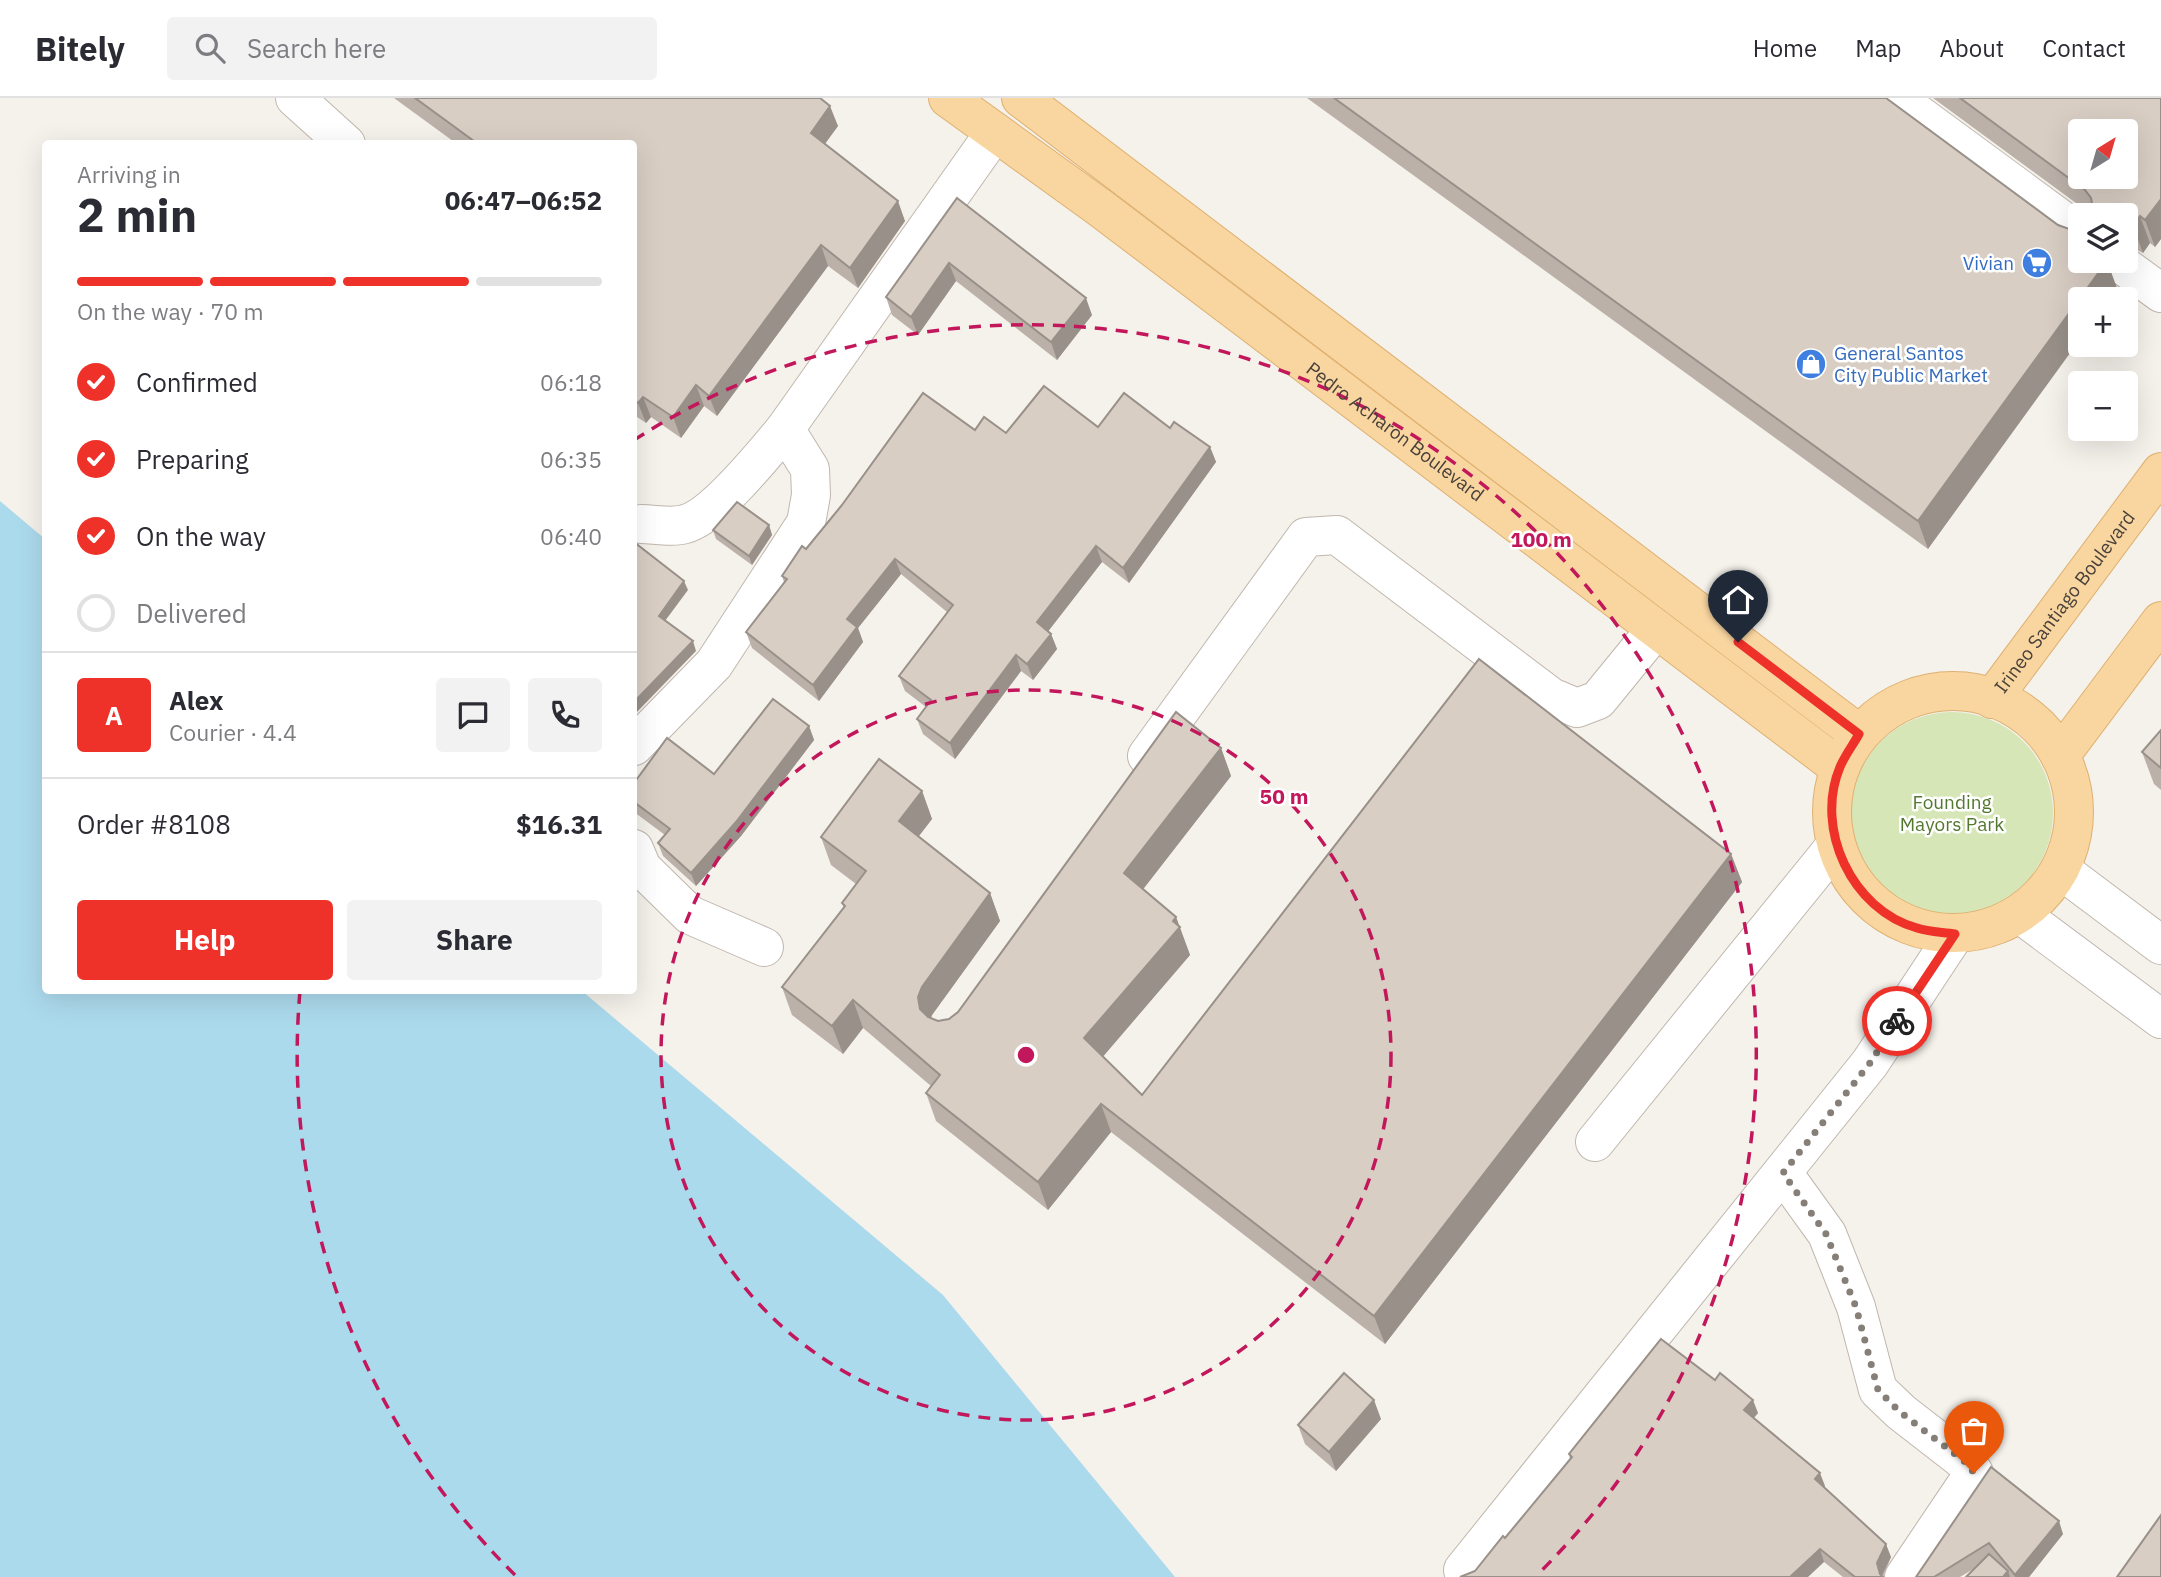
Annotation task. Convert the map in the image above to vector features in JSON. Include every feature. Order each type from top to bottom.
[{"type":"main road","name":"Pedro Acharon Boulevard","points":[[948,98],[1840,768]]},
{"type":"main road","name":"Pedro Acharon Boulevard","points":[[1021,98],[1859,734]]},
{"type":"main road","name":"Irineo Santiago Boulevard","points":[[1992,699],[2161,472]]},
{"type":"main road","points":[[2060,756],[2161,621]]},
{"type":"main road","points":[[1959,690],[1992,699],[2028,716],[2053,743],[2060,756],[2069,775],[2076,811],[2071,847],[2062,870],[2028,909],[2020,914],[1993,927],[1955,934],[1916,928],[1880,909],[1853,881],[1836,845],[1832,806],[1840,768],[1859,734],[1887,709],[1922,694],[1959,690]]},
{"type":"street","points":[[295,98],[342,140]]},
{"type":"street","points":[[1896,98],[2068,224]]},
{"type":"street","points":[[640,524],[686,524],[720,501],[751,470],[785,429],[995,132]]},
{"type":"street","points":[[2134,273],[2161,293]]},
{"type":"street","points":[[637,743],[714,664],[806,523],[811,495],[810,469],[785,429]]},
{"type":"street","points":[[1130,779],[1306,537],[1337,535],[1551,697],[1577,708],[1598,700],[1656,629]]},
{"type":"street","points":[[1595,1142],[1836,845]]},
{"type":"street","points":[[637,856],[642,867],[690,915],[764,947]]},
{"type":"street","points":[[2062,870],[2161,945]]},
{"type":"street","points":[[2020,914],[2161,1020]]},
{"type":"street","points":[[1462,1570],[1870,1063],[1955,934]]},
{"type":"street","points":[[1783,1173],[1826,1234],[1856,1307],[1878,1390],[1900,1412],[1968,1464],[1974,1473],[1904,1577]]},
{"type":"green space","name":"Founding Mayors Park","points":[[1952,712],[1991,720],[2008,729],[2023,742],[2036,757],[2045,774],[2053,813],[2045,852],[2036,869],[2023,884],[2008,897],[1991,906],[1952,914],[1913,906],[1896,897],[1881,884],[1868,869],[1859,852],[1851,813],[1859,774],[1868,757],[1881,742],[1896,729],[1913,720]]},
{"type":"water","points":[[0,501],[42,536],[42,994],[586,994],[943,1295],[1175,1577],[0,1577]]},
{"type":"building","points":[[415,98],[820,98],[830,106],[811,133],[898,201],[850,268],[821,245],[709,396],[696,385],[673,417],[643,397],[637,402],[637,140],[473,140]]},
{"type":"building","points":[[1334,98],[1886,98],[2058,225],[2068,229],[2068,273],[2098,273],[2088,287],[2068,287],[2068,315],[1918,521]]},
{"type":"building","points":[[1960,98],[2161,98],[2161,199],[2145,220],[2140,216],[2138,219],[2138,203],[2092,203],[2084,189],[2138,189],[2138,119],[2068,119],[2068,177]]},
{"type":"building","points":[[957,198],[1086,298],[1051,342],[949,263],[911,317],[886,297]]},
{"type":"building","points":[[1044,386],[1098,427],[1124,393],[1170,428],[1174,422],[1210,447],[1123,568],[1096,546],[1037,622],[1051,634],[1027,664],[1016,655],[950,743],[917,719],[931,700],[899,676],[953,605],[895,559],[847,619],[857,627],[813,685],[746,632],[787,579],[782,576],[802,546],[806,549],[842,505],[923,393],[975,430],[984,417],[1006,433]]},
{"type":"building","points":[[737,502],[769,525],[749,556],[713,530]]},
{"type":"building","points":[[637,544],[684,581],[659,616],[693,641],[637,699]]},
{"type":"building","points":[[1479,659],[1731,854],[1374,1316],[1101,1104],[1038,1182],[926,1093],[940,1075],[853,1000],[832,1026],[782,987],[845,906],[842,903],[866,871],[821,837],[879,759],[922,791],[899,821],[990,893],[922,987],[918,997],[920,1009],[928,1017],[938,1021],[949,1019],[958,1012],[1176,712],[1221,748],[1124,873],[1176,917],[1173,921],[1180,927],[1084,1038],[1142,1095]]},
{"type":"building","points":[[773,699],[809,726],[736,822],[691,873],[658,843],[670,829],[637,804],[637,779],[667,738],[714,774]]},
{"type":"building","points":[[2161,730],[2161,768],[2142,752]]},
{"type":"building","points":[[1661,1339],[1715,1380],[1720,1373],[1753,1400],[1744,1410],[1820,1473],[1815,1479],[1886,1544],[1877,1563],[1883,1577],[1855,1577],[1820,1549],[1790,1577],[1460,1577],[1475,1571],[1503,1536],[1505,1538],[1572,1457],[1569,1454]]},
{"type":"building","points":[[1344,1373],[1374,1400],[1329,1452],[1298,1425]]},
{"type":"building","points":[[1991,1467],[2059,1521],[2015,1575],[1989,1543],[1934,1577],[1916,1577]]},
{"type":"building","points":[[2161,1515],[2161,1577],[2117,1577]]},
{"type":"building","points":[[1989,1554],[2008,1571],[2003,1577],[1966,1577]]},
{"type":"way so far","points":[[1897,1021],[1870,1063],[1783,1173],[1826,1234],[1856,1307],[1878,1390],[1900,1412],[1968,1464],[1974,1473]]},
{"type":"place","name":"Vivian","points":[[2037,263]]},
{"type":"place","name":"General Santos City Public Market","points":[[1811,364]]},
{"type":"route","points":[[1738,642],[1859,734],[1840,768],[1832,806],[1836,845],[1853,881],[1880,909],[1898,919],[1916,928],[1955,934],[1897,1021]]}]
